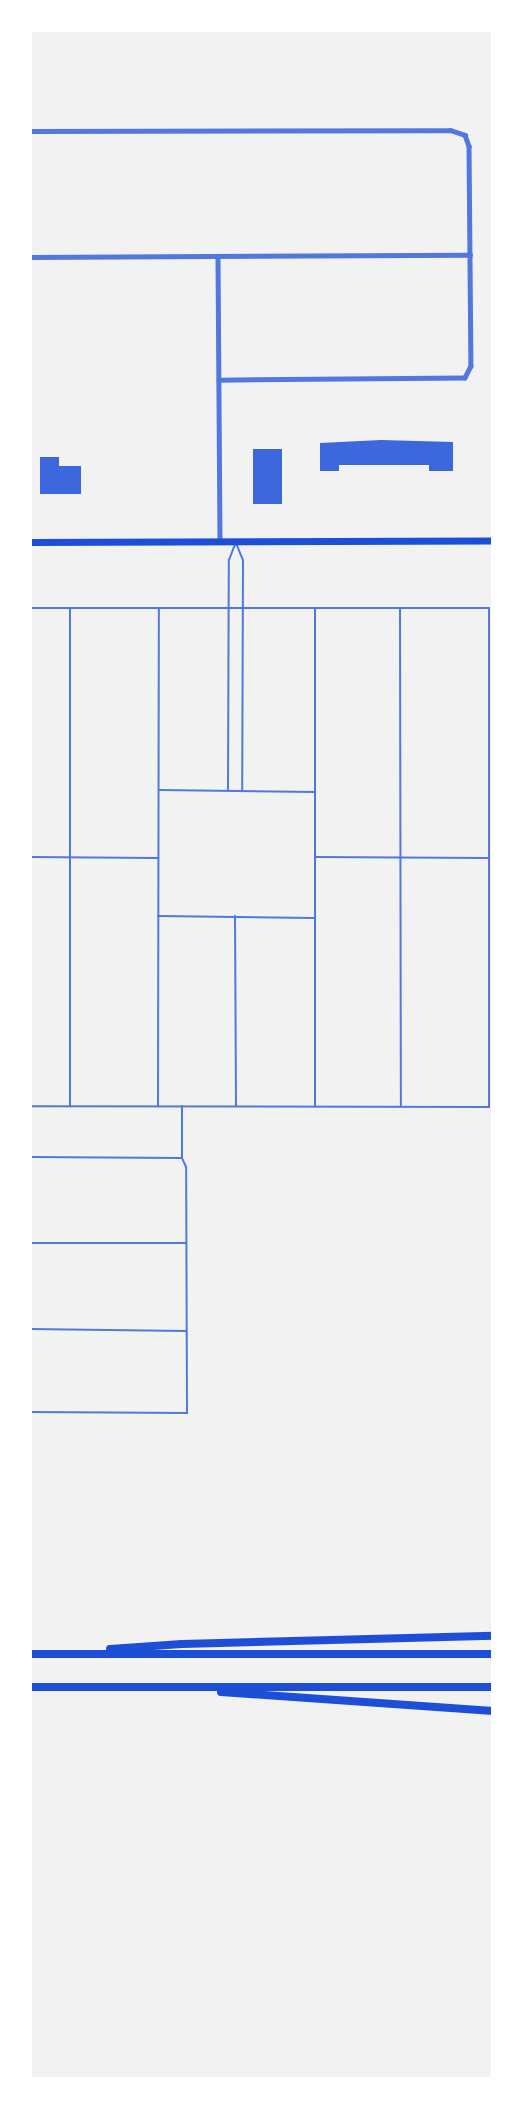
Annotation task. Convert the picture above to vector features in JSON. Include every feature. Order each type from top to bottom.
[{"type":"highway","points":[[49,1654],[182,1644],[493,1636]]},
{"type":"highway","points":[[30,1654],[493,1654]]},
{"type":"highway","points":[[30,1687],[493,1687]]},
{"type":"highway","points":[[170,1687],[493,1711]]},
{"type":"main road","points":[[30,542],[493,540]]},
{"type":"street","points":[[30,131],[450,130],[465,135],[469,146],[471,366],[465,378],[219,380]]},
{"type":"street","points":[[30,257],[470,255]]},
{"type":"street","points":[[218,256],[220,542]]},
{"type":"lane","points":[[228,790],[229,560],[236,541]]},
{"type":"lane","points":[[236,541],[243,560],[242,790]]},
{"type":"lane","points":[[70,608],[70,1106]]},
{"type":"lane","points":[[158,1106],[159,608]]},
{"type":"lane","points":[[315,608],[315,1106]]},
{"type":"lane","points":[[400,608],[401,1106]]},
{"type":"lane","points":[[30,609],[489,608],[489,1107],[30,1106]]},
{"type":"lane","points":[[159,790],[315,792]]},
{"type":"lane","points":[[30,857],[158,858]]},
{"type":"lane","points":[[315,857],[489,858]]},
{"type":"lane","points":[[158,916],[315,918]]},
{"type":"lane","points":[[235,916],[236,1106]]},
{"type":"lane","points":[[30,1412],[187,1413],[186,1167],[182,1158],[182,1106]]},
{"type":"lane","points":[[30,1157],[182,1158]]},
{"type":"lane","points":[[30,1243],[186,1243]]},
{"type":"lane","points":[[30,1329],[187,1331]]},
{"type":"building","points":[[381,440],[453,442],[453,471],[429,471],[429,465],[339,465],[339,471],[320,471],[320,443]]},
{"type":"building","points":[[253,449],[282,449],[282,504],[253,504]]},
{"type":"building","points":[[40,457],[59,457],[59,466],[81,466],[81,494],[40,494]]}]
